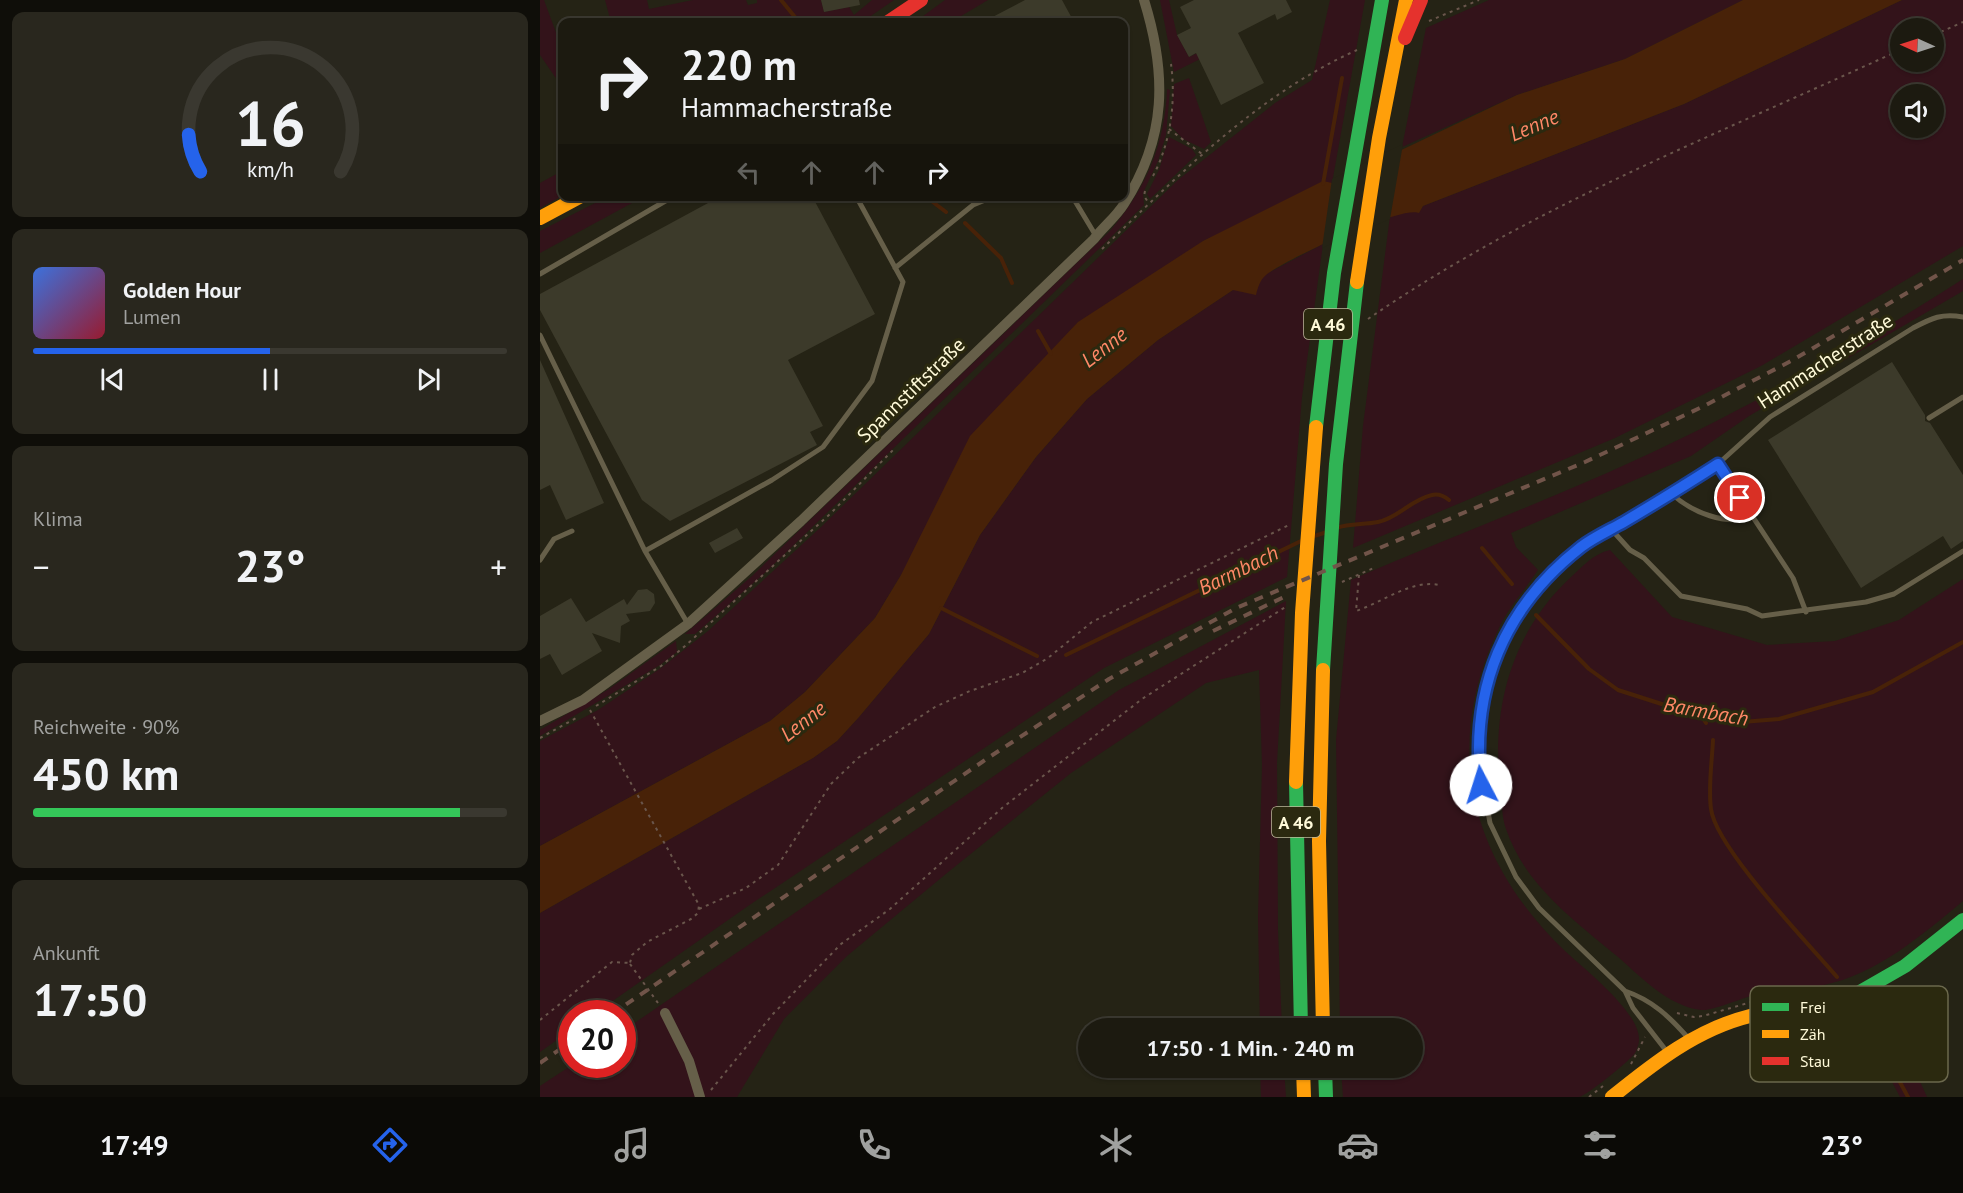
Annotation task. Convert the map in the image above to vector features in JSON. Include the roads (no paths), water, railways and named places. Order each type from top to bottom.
[{"type":"main road","points":[[894,18],[921,0]]},
{"type":"main road","name":"A 46","points":[[1301,1018],[1296,783],[1301,616],[1324,352],[1354,147],[1382,0]]},
{"type":"main road","name":"A 46","points":[[1323,1018],[1319,781],[1326,607],[1342,396],[1365,226],[1392,70],[1412,23],[1406,0]]},
{"type":"main road","points":[[1412,23],[1421,0]]},
{"type":"main road","points":[[540,218],[572,201]]},
{"type":"main road","points":[[1871,986],[1899,970],[1963,920]]},
{"type":"main road","points":[[1612,1097],[1689,1039],[1734,1020],[1750,1017]]},
{"type":"main road","points":[[1303,1078],[1304,1097]]},
{"type":"main road","points":[[1325,1078],[1326,1097]]},
{"type":"street","name":"Spannstiftstraße","points":[[1128,198],[1140,178],[1155,132],[1161,80],[1154,35],[1144,0]]},
{"type":"street","name":"Spannstiftstraße","points":[[541,718],[583,700],[688,624],[801,521],[1096,236],[1126,201]]},
{"type":"street","points":[[665,1013],[689,1061],[700,1097]]},
{"type":"lane","points":[[540,274],[665,201]]},
{"type":"lane","points":[[645,551],[772,480],[823,447],[872,381],[903,282],[859,201]]},
{"type":"lane","points":[[895,268],[973,205],[983,201]]},
{"type":"lane","points":[[1075,201],[1096,236]]},
{"type":"lane","name":"Hammacherstraße","points":[[1669,1053],[1633,1008],[1624,991],[1554,925],[1516,877],[1503,854],[1484,803],[1478,741],[1481,706],[1504,635],[1535,591],[1582,546],[1672,494],[1718,464],[1770,417],[1913,328],[1935,316],[1948,314],[1963,317]]},
{"type":"lane","points":[[540,335],[645,551],[688,624]]},
{"type":"lane","points":[[1929,418],[1963,397]]},
{"type":"lane","points":[[1718,464],[1793,578],[1806,612]]},
{"type":"lane","points":[[1672,494],[1685,507],[1730,520],[1740,521],[1752,515]]},
{"type":"lane","points":[[1611,529],[1630,550],[1644,558],[1681,596],[1747,609],[1762,616],[1806,612],[1894,594],[1963,551]]},
{"type":"lane","points":[[540,560],[554,539],[572,531]]},
{"type":"lane","name":"Hammacherstraße","points":[[1624,991],[1643,997],[1659,1008],[1689,1039]]},
{"type":"water","name":"Lenne","points":[[1743,0],[1902,0],[1684,104],[1423,206],[1419,213],[1390,217],[1342,235],[1266,275],[1258,286],[1256,295],[1233,290],[1158,340],[1087,399],[1036,457],[980,535],[929,634],[837,741],[813,758],[540,913],[540,846],[770,721],[805,692],[875,618],[901,575],[970,436],[1078,322],[1203,241],[1323,181],[1332,183],[1517,95],[1625,59]]},
{"type":"waterway","points":[[781,0],[796,18]]},
{"type":"waterway","points":[[1323,184],[1342,78]]},
{"type":"waterway","points":[[932,201],[946,212]]},
{"type":"waterway","points":[[965,223],[1001,258],[1012,283]]},
{"type":"waterway","points":[[1038,331],[1051,354]]},
{"type":"waterway","name":"Barmbach","points":[[1336,528],[1385,520],[1418,500],[1432,495],[1441,495],[1449,500]]},
{"type":"waterway","name":"Barmbach","points":[[1311,537],[1327,532]]},
{"type":"waterway","name":"Barmbach","points":[[1066,655],[1301,541]]},
{"type":"waterway","name":"Barmbach","points":[[1482,548],[1512,584]]},
{"type":"waterway","name":"Barmbach","points":[[941,608],[1037,656]]},
{"type":"waterway","name":"Barmbach","points":[[1536,615],[1589,669],[1618,690],[1671,707],[1742,722],[1779,719],[1873,692],[1963,642]]},
{"type":"waterway","name":"Barmbach","points":[[1699,712],[1706,723]]},
{"type":"waterway","points":[[1713,740],[1710,801],[1717,826],[1745,870],[1837,977]]},
{"type":"waterway","points":[[1900,1082],[1908,1097]]},
{"type":"railway","points":[[633,1000],[991,756],[1109,679],[1236,608],[1585,462],[1702,407],[1791,361],[1963,260]]},
{"type":"railway","points":[[1213,631],[1286,596]]},
{"type":"railway","points":[[540,1063],[558,1051]]}]
